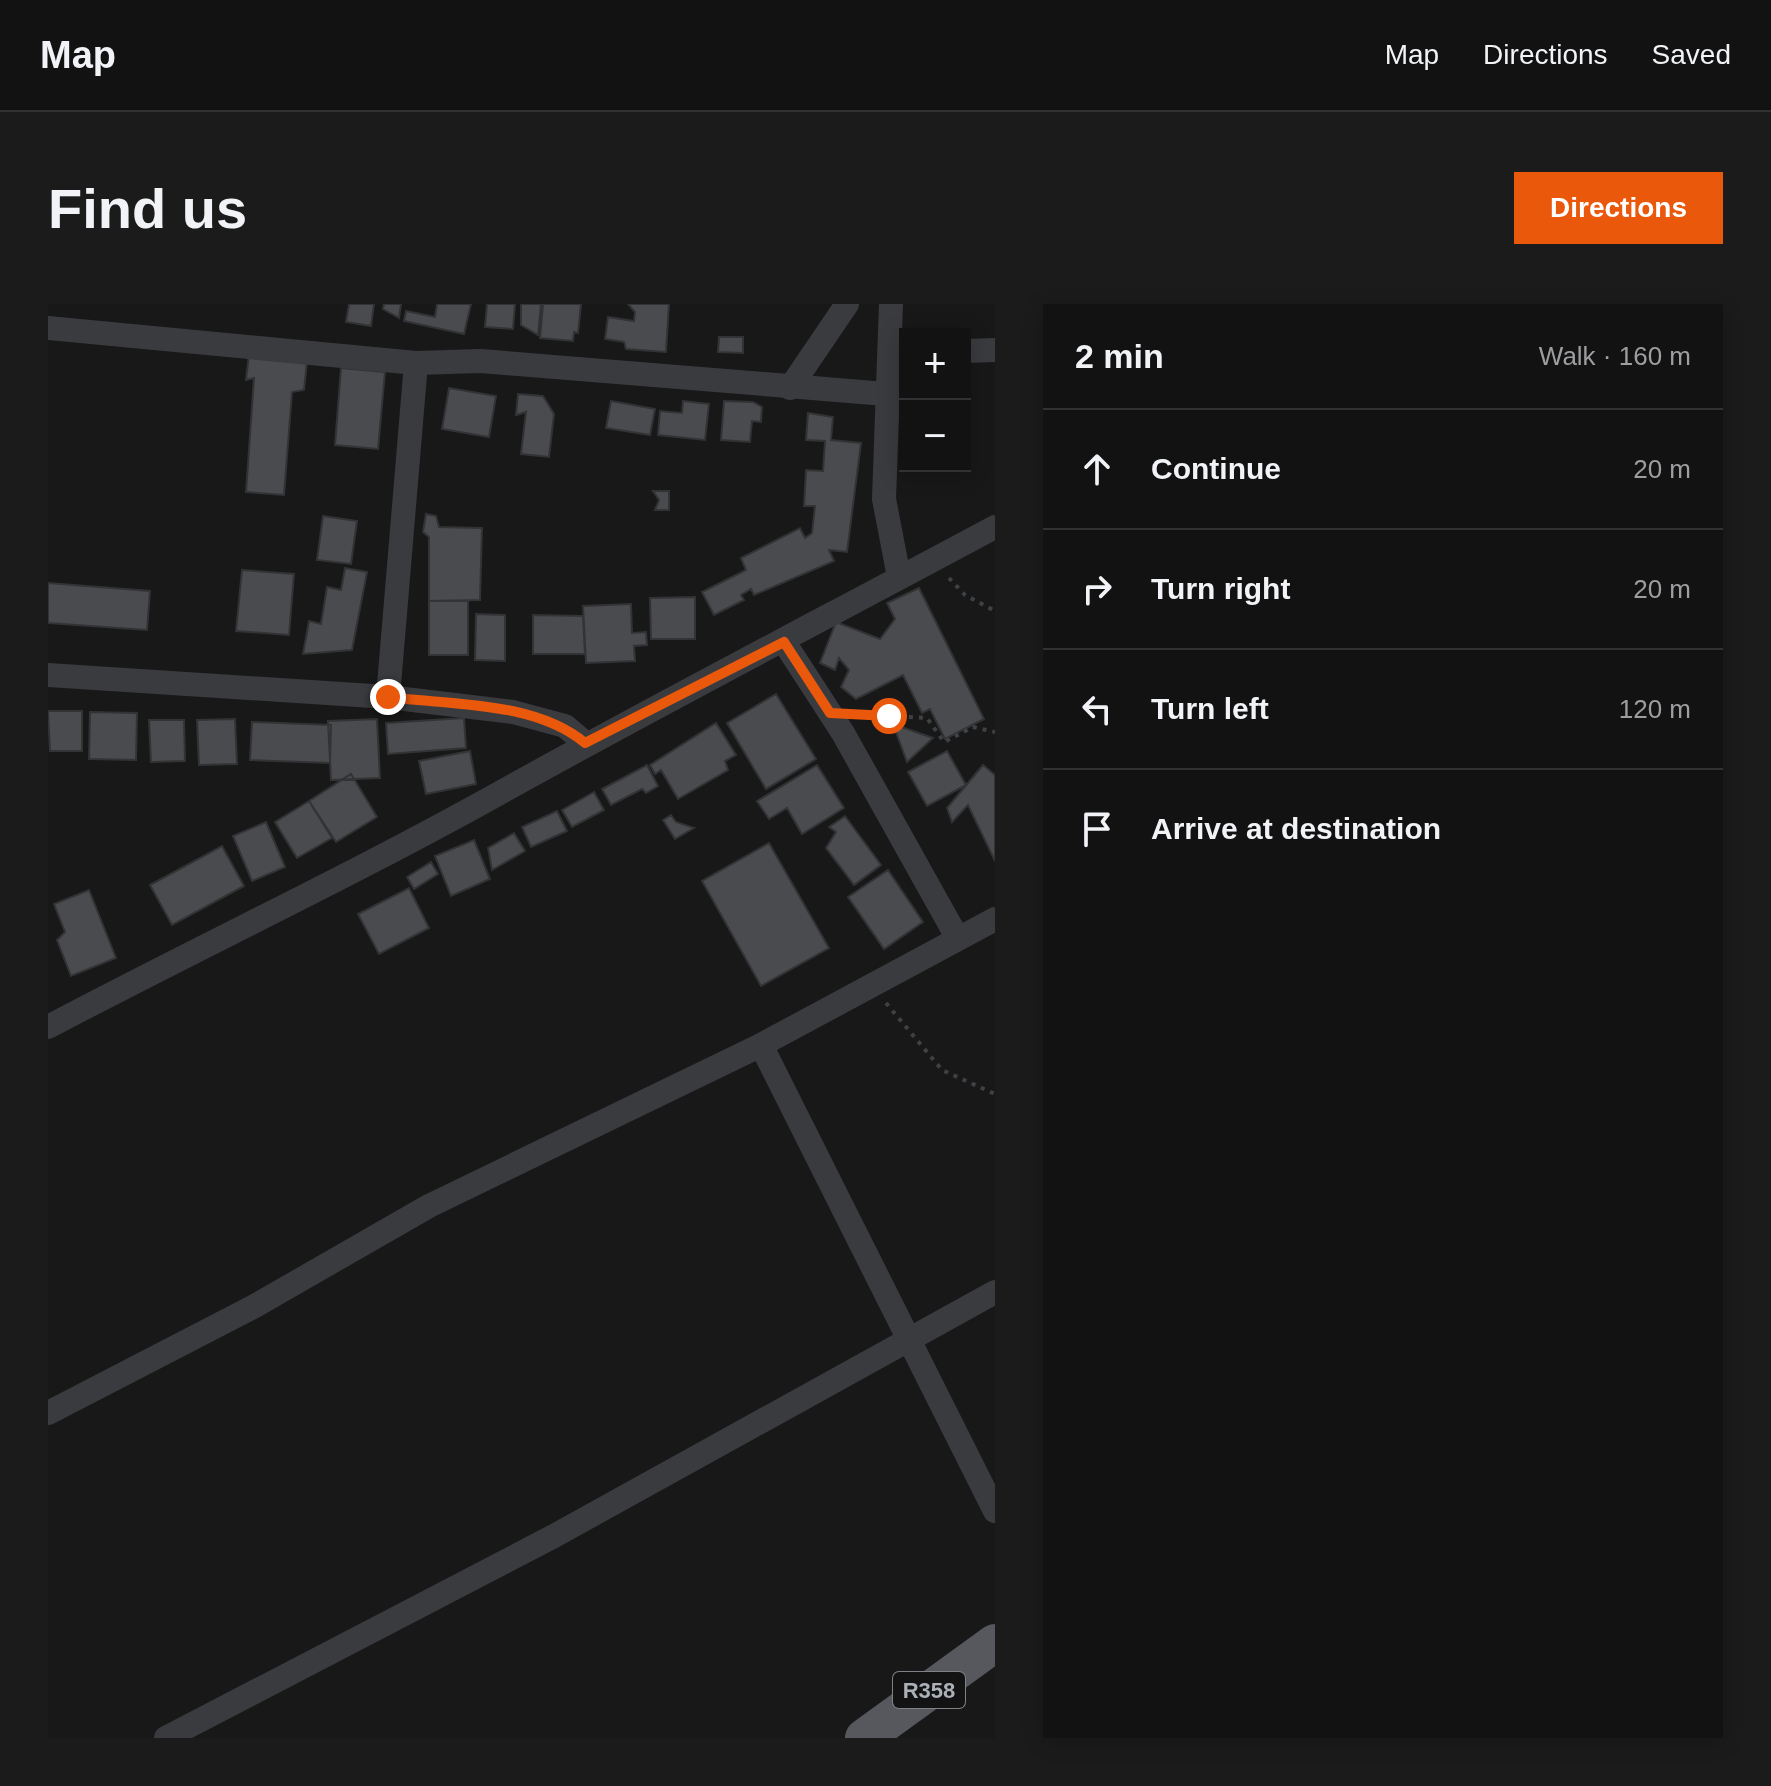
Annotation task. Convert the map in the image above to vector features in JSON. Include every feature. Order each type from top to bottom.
[{"type":"main road","name":"R358","points":[[864,1738],[995,1643]]},
{"type":"street","points":[[790,388],[847,304]]},
{"type":"street","points":[[891,304],[897,339],[886,394],[884,499],[899,577]]},
{"type":"street","points":[[48,328],[416,363],[481,361],[886,394]]},
{"type":"street","points":[[971,351],[995,350]]},
{"type":"street","points":[[388,697],[416,363]]},
{"type":"street","points":[[48,1027],[504,791],[585,743],[784,642],[995,527]]},
{"type":"street","points":[[784,642],[830,713],[958,939]]},
{"type":"street","points":[[48,675],[388,697],[513,712],[565,726],[585,743]]},
{"type":"street","points":[[48,1413],[253,1307],[429,1206],[761,1045],[995,919]]},
{"type":"street","points":[[761,1045],[995,1511]]},
{"type":"street","points":[[166,1738],[554,1536],[995,1292]]},
{"type":"path","points":[[932,561],[965,595],[995,611]]},
{"type":"path","points":[[830,713],[927,718],[944,742],[973,727],[995,732]]},
{"type":"path","points":[[872,985],[942,1070],[995,1094]]},
{"type":"building","points":[[349,304],[374,304],[371,326],[346,322]]},
{"type":"building","points":[[384,304],[401,304],[399,318],[383,309]]},
{"type":"building","points":[[437,304],[471,304],[464,334],[404,321],[406,311],[435,317]]},
{"type":"building","points":[[487,304],[515,304],[513,329],[485,327]]},
{"type":"building","points":[[521,304],[541,304],[538,335],[521,325]]},
{"type":"building","points":[[543,304],[581,304],[578,333],[574,332],[573,341],[540,338]]},
{"type":"building","points":[[628,304],[669,304],[666,352],[626,349],[624,342],[605,339],[608,317],[634,321],[635,312]]},
{"type":"building","points":[[719,337],[743,337],[743,353],[718,352]]},
{"type":"building","points":[[249,354],[307,361],[304,390],[292,392],[284,495],[246,492],[254,378],[246,380]]},
{"type":"building","points":[[341,368],[385,372],[378,449],[335,445]]},
{"type":"building","points":[[449,388],[496,396],[489,437],[442,429]]},
{"type":"building","points":[[518,394],[543,396],[554,414],[549,457],[521,454],[526,412],[516,415]]},
{"type":"building","points":[[611,401],[655,409],[650,435],[606,428]]},
{"type":"building","points":[[683,401],[709,404],[705,440],[658,435],[660,411],[682,413]]},
{"type":"building","points":[[724,401],[753,402],[762,407],[761,422],[752,421],[750,442],[721,440]]},
{"type":"building","points":[[808,413],[833,417],[831,440],[861,443],[847,552],[829,550],[834,561],[754,595],[751,589],[741,595],[744,600],[714,615],[702,592],[746,570],[741,558],[800,528],[805,538],[812,533],[815,506],[804,506],[806,470],[823,471],[825,441],[806,440]]},
{"type":"building","points":[[653,491],[669,491],[669,510],[655,510],[659,500]]},
{"type":"building","points":[[426,514],[436,516],[439,527],[482,528],[480,600],[429,601],[429,537],[423,532]]},
{"type":"building","points":[[323,516],[357,521],[351,564],[317,560]]},
{"type":"building","points":[[345,568],[367,572],[352,650],[303,654],[309,621],[321,624],[327,587],[341,590]]},
{"type":"building","points":[[242,570],[294,574],[289,635],[236,631]]},
{"type":"building","points":[[48,583],[150,591],[147,630],[48,623]]},
{"type":"building","points":[[919,588],[984,719],[945,739],[930,709],[922,713],[903,675],[856,699],[841,687],[849,670],[839,658],[835,670],[820,663],[836,622],[880,639],[895,619],[887,603]]},
{"type":"building","points":[[695,597],[695,639],[651,639],[650,598]]},
{"type":"building","points":[[429,601],[468,601],[468,655],[429,655]]},
{"type":"building","points":[[631,604],[632,633],[646,632],[647,645],[634,646],[635,661],[586,663],[583,606]]},
{"type":"building","points":[[476,614],[505,615],[505,661],[475,660]]},
{"type":"building","points":[[533,615],[583,616],[585,654],[533,654]]},
{"type":"building","points":[[776,694],[816,759],[766,789],[727,723]]},
{"type":"building","points":[[48,711],[82,711],[82,751],[50,751]]},
{"type":"building","points":[[90,712],[137,713],[136,760],[89,759]]},
{"type":"building","points":[[464,718],[466,748],[388,754],[386,723]]},
{"type":"building","points":[[235,719],[237,764],[199,765],[197,720]]},
{"type":"building","points":[[377,719],[380,778],[331,780],[328,721]]},
{"type":"building","points":[[149,720],[184,720],[185,761],[151,762]]},
{"type":"building","points":[[252,722],[331,725],[330,763],[250,760]]},
{"type":"building","points":[[716,723],[736,755],[725,761],[728,770],[678,799],[661,770],[655,774],[650,765]]},
{"type":"building","points":[[893,724],[933,738],[907,762]]},
{"type":"building","points":[[470,751],[476,784],[426,794],[419,761]]},
{"type":"building","points":[[947,751],[966,785],[927,806],[908,772]]},
{"type":"building","points":[[647,765],[658,786],[646,793],[642,789],[611,805],[602,789]]},
{"type":"building","points":[[817,765],[844,808],[802,834],[787,808],[769,819],[757,801]]},
{"type":"building","points":[[983,765],[995,775],[995,861],[968,805],[952,822],[947,808]]},
{"type":"building","points":[[351,774],[377,817],[336,842],[309,801]]},
{"type":"building","points":[[594,792],[604,810],[572,827],[562,810]]},
{"type":"building","points":[[309,801],[332,838],[297,858],[275,822]]},
{"type":"building","points":[[557,811],[567,831],[531,847],[522,827]]},
{"type":"building","points":[[671,815],[676,822],[694,828],[675,839],[663,820]]},
{"type":"building","points":[[845,816],[881,865],[854,885],[826,848],[836,832],[829,827]]},
{"type":"building","points":[[266,822],[285,867],[252,881],[233,836]]},
{"type":"building","points":[[514,833],[525,851],[492,870],[488,848]]},
{"type":"building","points":[[474,840],[490,879],[451,896],[435,856]]},
{"type":"building","points":[[769,843],[829,948],[761,986],[702,881]]},
{"type":"building","points":[[222,846],[244,886],[172,925],[150,885]]},
{"type":"building","points":[[431,862],[438,874],[414,889],[407,877]]},
{"type":"building","points":[[888,870],[923,922],[884,949],[848,897]]},
{"type":"building","points":[[409,888],[429,928],[379,954],[358,914]]},
{"type":"building","points":[[89,890],[116,958],[71,976],[57,940],[65,932],[54,904]]},
{"type":"route","points":[[388,697],[513,712],[565,726],[585,743],[784,642],[830,713],[889,716]]}]
